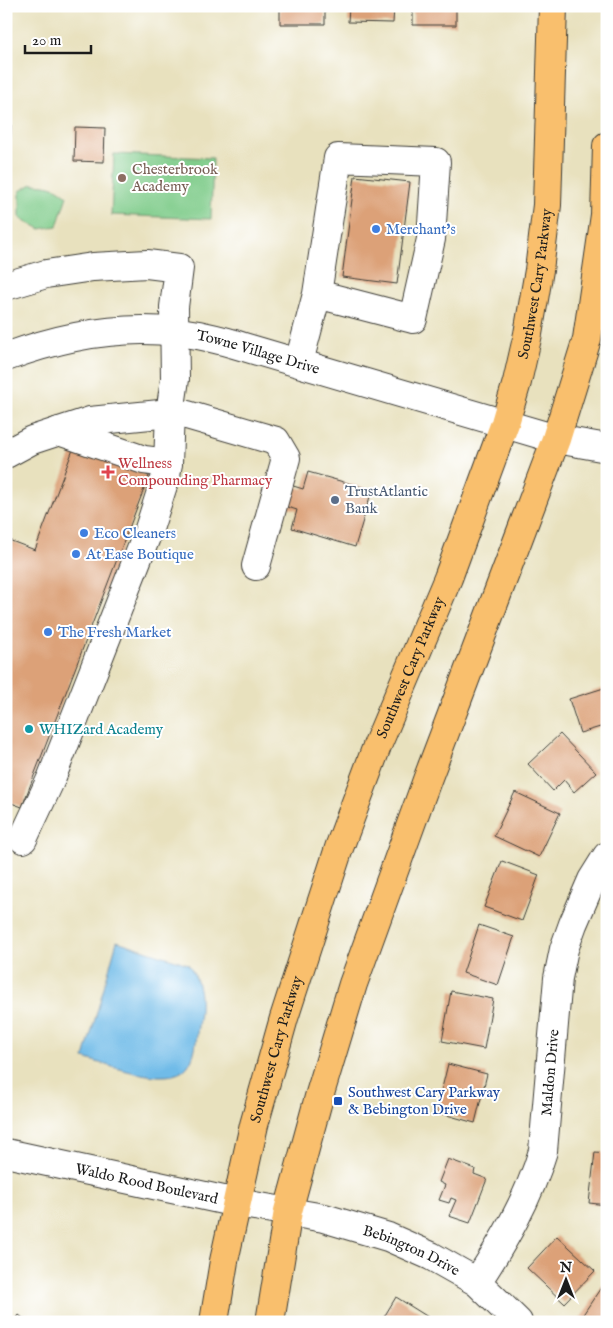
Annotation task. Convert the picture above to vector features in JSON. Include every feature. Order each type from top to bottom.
[{"type":"main road","name":"Southwest Cary Parkway","points":[[214,1322],[224,1261],[254,1125],[284,1018],[339,848],[377,746],[448,578],[505,423],[517,382],[540,270],[547,205],[553,6]]},
{"type":"main road","points":[[270,1322],[288,1212],[319,1097],[353,984],[427,780],[556,439],[587,339],[605,215],[607,146]]},
{"type":"street","points":[[298,362],[318,294],[338,158],[436,162],[431,239],[413,318],[318,294]]},
{"type":"street","points":[[6,286],[46,274],[93,267],[147,264],[179,268],[175,302],[175,379],[170,413],[166,476],[144,541],[51,779],[23,840]]},
{"type":"street","name":"Towne Village Drive","points":[[6,357],[53,341],[92,334],[132,330],[175,332],[208,337],[298,362],[556,439],[607,448]]},
{"type":"street","points":[[6,454],[32,440],[90,421],[170,413],[187,415],[276,441],[286,458],[256,566]]},
{"type":"street","points":[[59,431],[144,460],[168,463]]},
{"type":"street","name":"Maldon Drive","points":[[477,1282],[500,1248],[523,1201],[543,1151],[558,978],[564,949],[592,880],[607,856]]},
{"type":"street","name":"Waldo Rood Boulevard","points":[[6,1153],[237,1203],[288,1212]]},
{"type":"street","name":"Bebington Drive","points":[[288,1212],[324,1218],[388,1237],[431,1256],[477,1282],[518,1322]]},
{"type":"green space","points":[[114,154],[213,158],[211,219],[111,215]]},
{"type":"green space","points":[[32,184],[47,185],[63,192],[67,196],[57,226],[40,229],[20,218],[20,191]]},
{"type":"water","points":[[117,941],[188,964],[193,971],[200,994],[196,1042],[190,1063],[179,1073],[167,1076],[153,1076],[122,1070],[84,1058]]},
{"type":"building","points":[[280,6],[325,6],[325,24],[280,24]]},
{"type":"building","points":[[349,6],[394,6],[393,23],[348,22]]},
{"type":"building","points":[[413,6],[456,6],[456,25],[413,25]]},
{"type":"building","points":[[6,124],[11,125],[8,210],[6,210]]},
{"type":"building","points":[[75,127],[105,128],[104,162],[74,161]]},
{"type":"building","name":"Merchant's","points":[[355,176],[410,182],[397,284],[342,277]]},
{"type":"building","points":[[74,447],[149,476],[22,807],[6,801],[6,539],[35,550]]},
{"type":"building","name":"TrustAtlantic Bank","points":[[308,472],[372,490],[355,547],[292,528],[297,510],[268,501],[274,480],[303,489]]},
{"type":"building","points":[[607,687],[607,725],[580,733],[569,699]]},
{"type":"building","points":[[560,734],[596,772],[574,792],[564,780],[553,791],[528,764]]},
{"type":"building","points":[[515,792],[560,813],[539,857],[494,836]]},
{"type":"building","points":[[502,861],[539,875],[522,921],[484,907]]},
{"type":"building","points":[[479,925],[514,937],[498,985],[463,973]]},
{"type":"building","points":[[451,991],[493,999],[484,1049],[442,1041]]},
{"type":"building","points":[[604,1024],[607,1024],[607,1064],[604,1064]]},
{"type":"building","points":[[448,1064],[487,1074],[475,1123],[436,1112]]},
{"type":"building","points":[[595,1152],[607,1153],[607,1205],[589,1203]]},
{"type":"building","points":[[448,1159],[475,1169],[474,1174],[487,1179],[470,1223],[449,1216],[456,1200],[451,1198],[449,1203],[439,1200],[445,1185],[439,1182]]},
{"type":"building","points":[[557,1236],[595,1271],[564,1303],[527,1268]]},
{"type":"building","points":[[606,1280],[607,1322],[578,1322]]},
{"type":"building","points":[[396,1297],[436,1322],[381,1322]]},
{"type":"building","points":[[19,1315],[28,1322],[14,1322]]},
{"type":"place","name":"Chesterbrook Academy","points":[[122,178]]},
{"type":"place","name":"Merchant's","points":[[376,229]]},
{"type":"place","name":"Wellness Compounding Pharmacy","points":[[108,472]]},
{"type":"place","name":"TrustAtlantic Bank","points":[[335,500]]},
{"type":"place","name":"Eco Cleaners","points":[[84,533]]},
{"type":"place","name":"At Ease Boutique","points":[[76,554]]},
{"type":"place","name":"The Fresh Market","points":[[48,632]]},
{"type":"place","name":"WHIZard Academy","points":[[29,729]]},
{"type":"place","name":"Southwest Cary Parkway & Bebington Drive","points":[[338,1101]]}]
